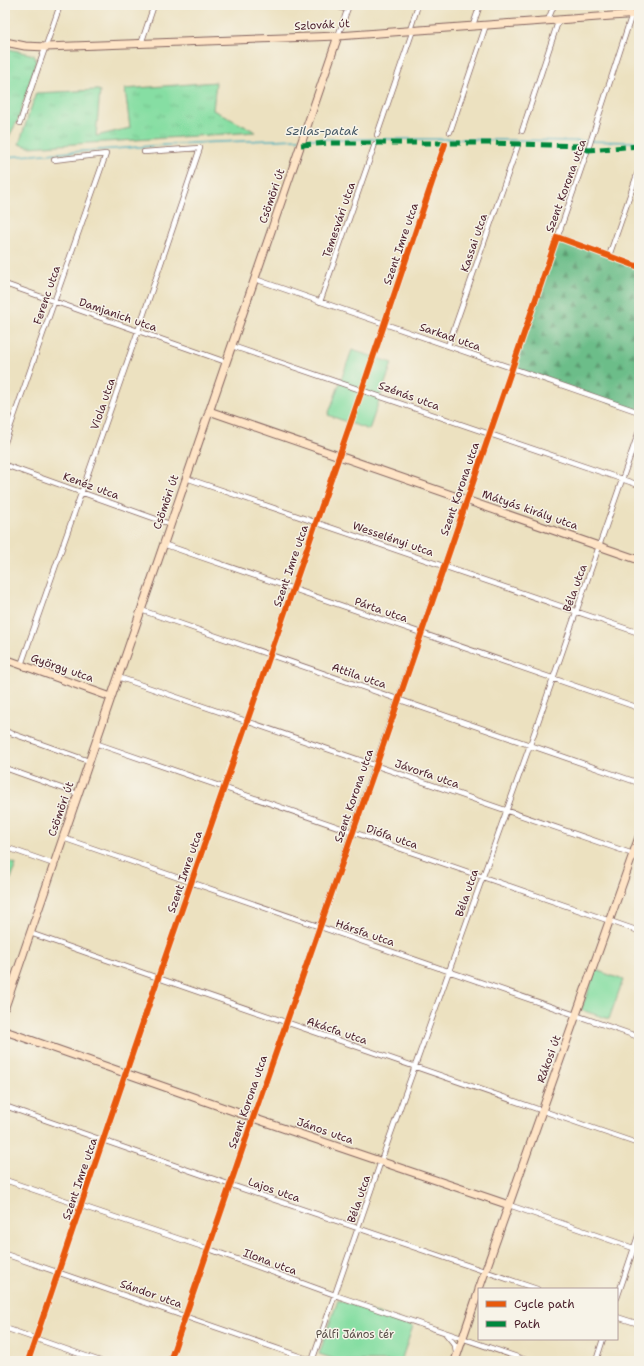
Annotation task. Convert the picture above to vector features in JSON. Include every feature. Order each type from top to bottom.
[{"type":"main road","name":"Szlovák út","points":[[5,42],[25,46],[46,47],[338,36],[632,14]]},
{"type":"main road","name":"Csömöri út","points":[[5,1007],[94,743],[338,36]]},
{"type":"main road","name":"Mátyás király utca","points":[[209,411],[639,560]]},
{"type":"main road","name":"György utca","points":[[5,659],[111,697]]},
{"type":"main road","name":"Rákosi út","points":[[480,1288],[609,920],[636,855],[639,837]]},
{"type":"main road","name":"János utca","points":[[5,1030],[253,1118],[509,1205]]},
{"type":"main road","name":"Rákosi út","points":[[455,1359],[478,1293]]},
{"type":"street","points":[[20,122],[32,83],[60,5]]},
{"type":"street","points":[[141,44],[154,5]]},
{"type":"street","points":[[334,5],[348,7]]},
{"type":"street","points":[[377,135],[418,5]]},
{"type":"street","points":[[473,26],[480,5]]},
{"type":"street","points":[[548,20],[554,5]]},
{"type":"street","name":"Szent Korona utca","points":[[170,1361],[589,146],[632,14],[631,5]]},
{"type":"street","name":"Csömöri út","points":[[338,36],[348,7]]},
{"type":"street","points":[[522,131],[559,19]]},
{"type":"street","points":[[450,132],[486,25]]},
{"type":"street","name":"Temesvári utca","points":[[320,302],[375,144]]},
{"type":"street","name":"Szent Imre utca","points":[[28,1361],[158,978],[376,351],[445,144]]},
{"type":"street","name":"Kassai utca","points":[[448,346],[518,145]]},
{"type":"street","name":"Viola utca","points":[[21,665],[138,331],[200,148],[144,152]]},
{"type":"street","name":"Ferenc utca","points":[[5,442],[106,154],[54,160]]},
{"type":"street","points":[[610,256],[639,169]]},
{"type":"street","points":[[557,237],[639,267]]},
{"type":"street","name":"Sarkad utca","points":[[255,279],[639,412]]},
{"type":"street","name":"Damjanich utca","points":[[5,284],[226,362]]},
{"type":"street","name":"Szénás utca","points":[[232,346],[639,485]]},
{"type":"street","name":"Béla utca","points":[[312,1361],[381,1161],[507,811],[639,431]]},
{"type":"street","name":"Kenéz utca","points":[[5,465],[170,524]]},
{"type":"street","name":"Wesselényi utca","points":[[186,478],[639,633]]},
{"type":"street","name":"Párta utca","points":[[163,544],[639,708]]},
{"type":"street","name":"Attila utca","points":[[141,610],[639,782]]},
{"type":"street","name":"Jávorfa utca","points":[[118,677],[636,855]]},
{"type":"street","points":[[5,731],[89,761]]},
{"type":"street","name":"Diófa utca","points":[[94,743],[639,931]]},
{"type":"street","points":[[5,768],[78,794]]},
{"type":"street","name":"Hársfa utca","points":[[63,838],[639,1037]]},
{"type":"street","points":[[5,847],[54,864]]},
{"type":"street","name":"Akácfa utca","points":[[30,933],[639,1144]]},
{"type":"street","name":"Lajos utca","points":[[5,1106],[534,1288]]},
{"type":"street","name":"Ilona utca","points":[[5,1180],[209,1249],[335,1295],[529,1361]]},
{"type":"street","name":"János utca","points":[[509,1205],[639,1250]]},
{"type":"street","points":[[618,1295],[639,1233]]},
{"type":"street","name":"Sándor utca","points":[[5,1254],[312,1361]]},
{"type":"street","points":[[618,1317],[639,1324]]},
{"type":"street","points":[[5,1328],[100,1361]]},
{"type":"street","points":[[443,1331],[449,1336],[455,1345],[455,1359]]},
{"type":"street","points":[[596,1361],[604,1340]]},
{"type":"green space","points":[[5,48],[34,55],[36,61],[18,120],[8,138],[7,160],[5,160]]},
{"type":"green space","points":[[216,82],[213,110],[256,132],[29,147],[19,144],[36,93],[100,91],[96,136],[130,128],[125,89]]},
{"type":"green space","points":[[557,237],[639,267],[639,412],[512,368]]},
{"type":"green space","points":[[352,350],[392,363],[369,430],[328,415]]},
{"type":"green space","points":[[5,860],[16,864],[11,879],[5,876]]},
{"type":"green space","points":[[596,970],[623,980],[609,1019],[581,1010]]},
{"type":"green space","name":"Pálfi János tér","points":[[338,1300],[413,1326],[401,1361],[340,1361],[319,1354]]},
{"type":"waterway","name":"Szilas-patak","points":[[5,157],[193,143],[299,139]]},
{"type":"waterway","name":"Szilas-patak","points":[[305,139],[446,139],[639,142]]},
{"type":"marked path","points":[[301,145],[330,143],[490,143],[580,146],[588,150],[639,146]]},
{"type":"cycle path","points":[[28,1361],[158,978],[362,390],[445,144]]},
{"type":"cycle path","points":[[170,1361],[557,237],[639,267]]}]
